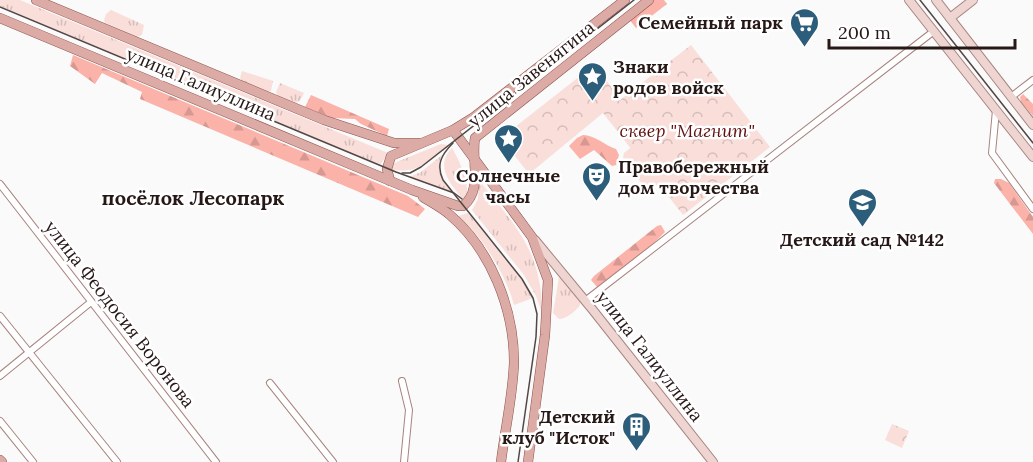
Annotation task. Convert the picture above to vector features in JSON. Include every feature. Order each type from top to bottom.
[{"type":"main road","name":"улица Галиуллина","points":[[36,0],[324,120],[394,143],[420,143]]},
{"type":"main road","name":"улица Завенягина","points":[[453,130],[474,117],[625,0]]},
{"type":"main road","name":"улица Завенягина","points":[[473,157],[475,138],[480,133],[650,0]]},
{"type":"main road","points":[[909,0],[1033,157]]},
{"type":"main road","points":[[936,0],[1033,125]]},
{"type":"main road","points":[[950,18],[974,0]]},
{"type":"main road","name":"улица Галиуллина","points":[[0,18],[390,181],[458,206],[464,206],[473,196],[475,189],[473,157]]},
{"type":"main road","name":"улица Галиуллина","points":[[390,181],[387,169],[391,156],[453,130],[532,237],[713,462]]},
{"type":"main road","points":[[412,190],[449,214],[462,226],[482,253],[503,297],[512,336],[514,365],[501,462]]},
{"type":"main road","points":[[528,462],[545,335],[548,280],[532,237]]},
{"type":"main road","points":[[548,280],[560,270]]},
{"type":"street","points":[[585,301],[934,31]]},
{"type":"street","points":[[1011,97],[1033,80]]},
{"type":"street","points":[[996,110],[992,153],[1033,209]]},
{"type":"street","name":"улица Феодосия Воронова","points":[[0,184],[216,462]]},
{"type":"street","points":[[0,376],[91,302]]},
{"type":"street","points":[[0,316],[117,462]]},
{"type":"street","points":[[402,381],[409,410],[404,462]]},
{"type":"street","points":[[270,383],[333,462]]},
{"type":"street","points":[[0,421],[33,462]]},
{"type":"green space","points":[[0,0],[20,0],[388,153],[381,164],[370,161],[0,6]]},
{"type":"green space","points":[[654,0],[664,0],[667,4],[636,28],[629,19]]},
{"type":"green space","points":[[111,10],[144,25],[142,35],[137,37],[105,23],[106,14]]},
{"type":"green space","name":"сквер \"Магнит\"","points":[[691,45],[770,147],[683,215],[603,113],[529,174],[501,138],[594,65],[620,100]]},
{"type":"green space","points":[[73,55],[408,196],[425,209],[418,217],[140,99],[142,92],[102,73],[95,84],[70,66]]},
{"type":"green space","points":[[242,71],[273,81],[271,91],[267,92],[243,82],[240,78]]},
{"type":"green space","points":[[280,83],[304,93],[300,101],[295,103],[278,96],[276,92]]},
{"type":"green space","points":[[1023,94],[1033,104],[1033,116],[1021,102],[1020,97]]},
{"type":"green space","points":[[311,95],[389,129],[387,136],[355,119],[332,118],[305,107]]},
{"type":"green space","points":[[583,135],[616,149],[619,155],[616,165],[612,166],[594,150],[580,159],[569,146]]},
{"type":"green space","points":[[441,144],[448,145],[422,165],[407,170],[391,169],[393,164],[399,161]]},
{"type":"green space","points":[[634,145],[640,147],[664,179],[650,190],[645,188],[623,158],[624,153]]},
{"type":"green space","points":[[452,148],[466,182],[465,202],[451,183],[445,169],[444,162]]},
{"type":"green space","points":[[442,155],[441,171],[444,180],[454,193],[409,177],[421,172]]},
{"type":"green space","points":[[995,179],[1009,183],[1033,217],[1033,234],[994,183]]},
{"type":"green space","points":[[479,180],[515,226],[532,255],[541,291],[542,313],[536,296],[524,275],[472,210],[478,199]]},
{"type":"green space","points":[[468,213],[521,279],[533,298],[514,305],[492,256],[476,234],[458,216]]},
{"type":"green space","points":[[661,225],[665,232],[647,250],[597,287],[591,280],[594,276]]},
{"type":"green space","points":[[559,277],[581,302],[572,313],[559,319],[553,313]]},
{"type":"green space","points":[[892,424],[909,431],[902,448],[885,440]]},
{"type":"tram line","points":[[402,173],[410,173],[421,167],[634,0]]},
{"type":"tram line","points":[[920,0],[1033,143]]},
{"type":"tram line","points":[[0,7],[396,172],[454,193],[462,199]]},
{"type":"tram line","points":[[453,143],[441,160],[440,170],[443,180],[522,279],[533,298],[537,314],[536,337],[518,462]]},
{"type":"place","name":"Семейный парк","points":[[804,48]]},
{"type":"place","name":"Знаки родов войск","points":[[592,102]]},
{"type":"place","name":"Солнечные часы","points":[[508,164]]},
{"type":"place","name":"Правобережный дом творчества","points":[[597,202]]},
{"type":"place","name":"Детский сад №142","points":[[862,228]]},
{"type":"place","name":"Детский клуб \"Исток\"","points":[[636,452]]},
{"type":"district","name":"посёлок Лесопарк","points":[[193,197]]}]
